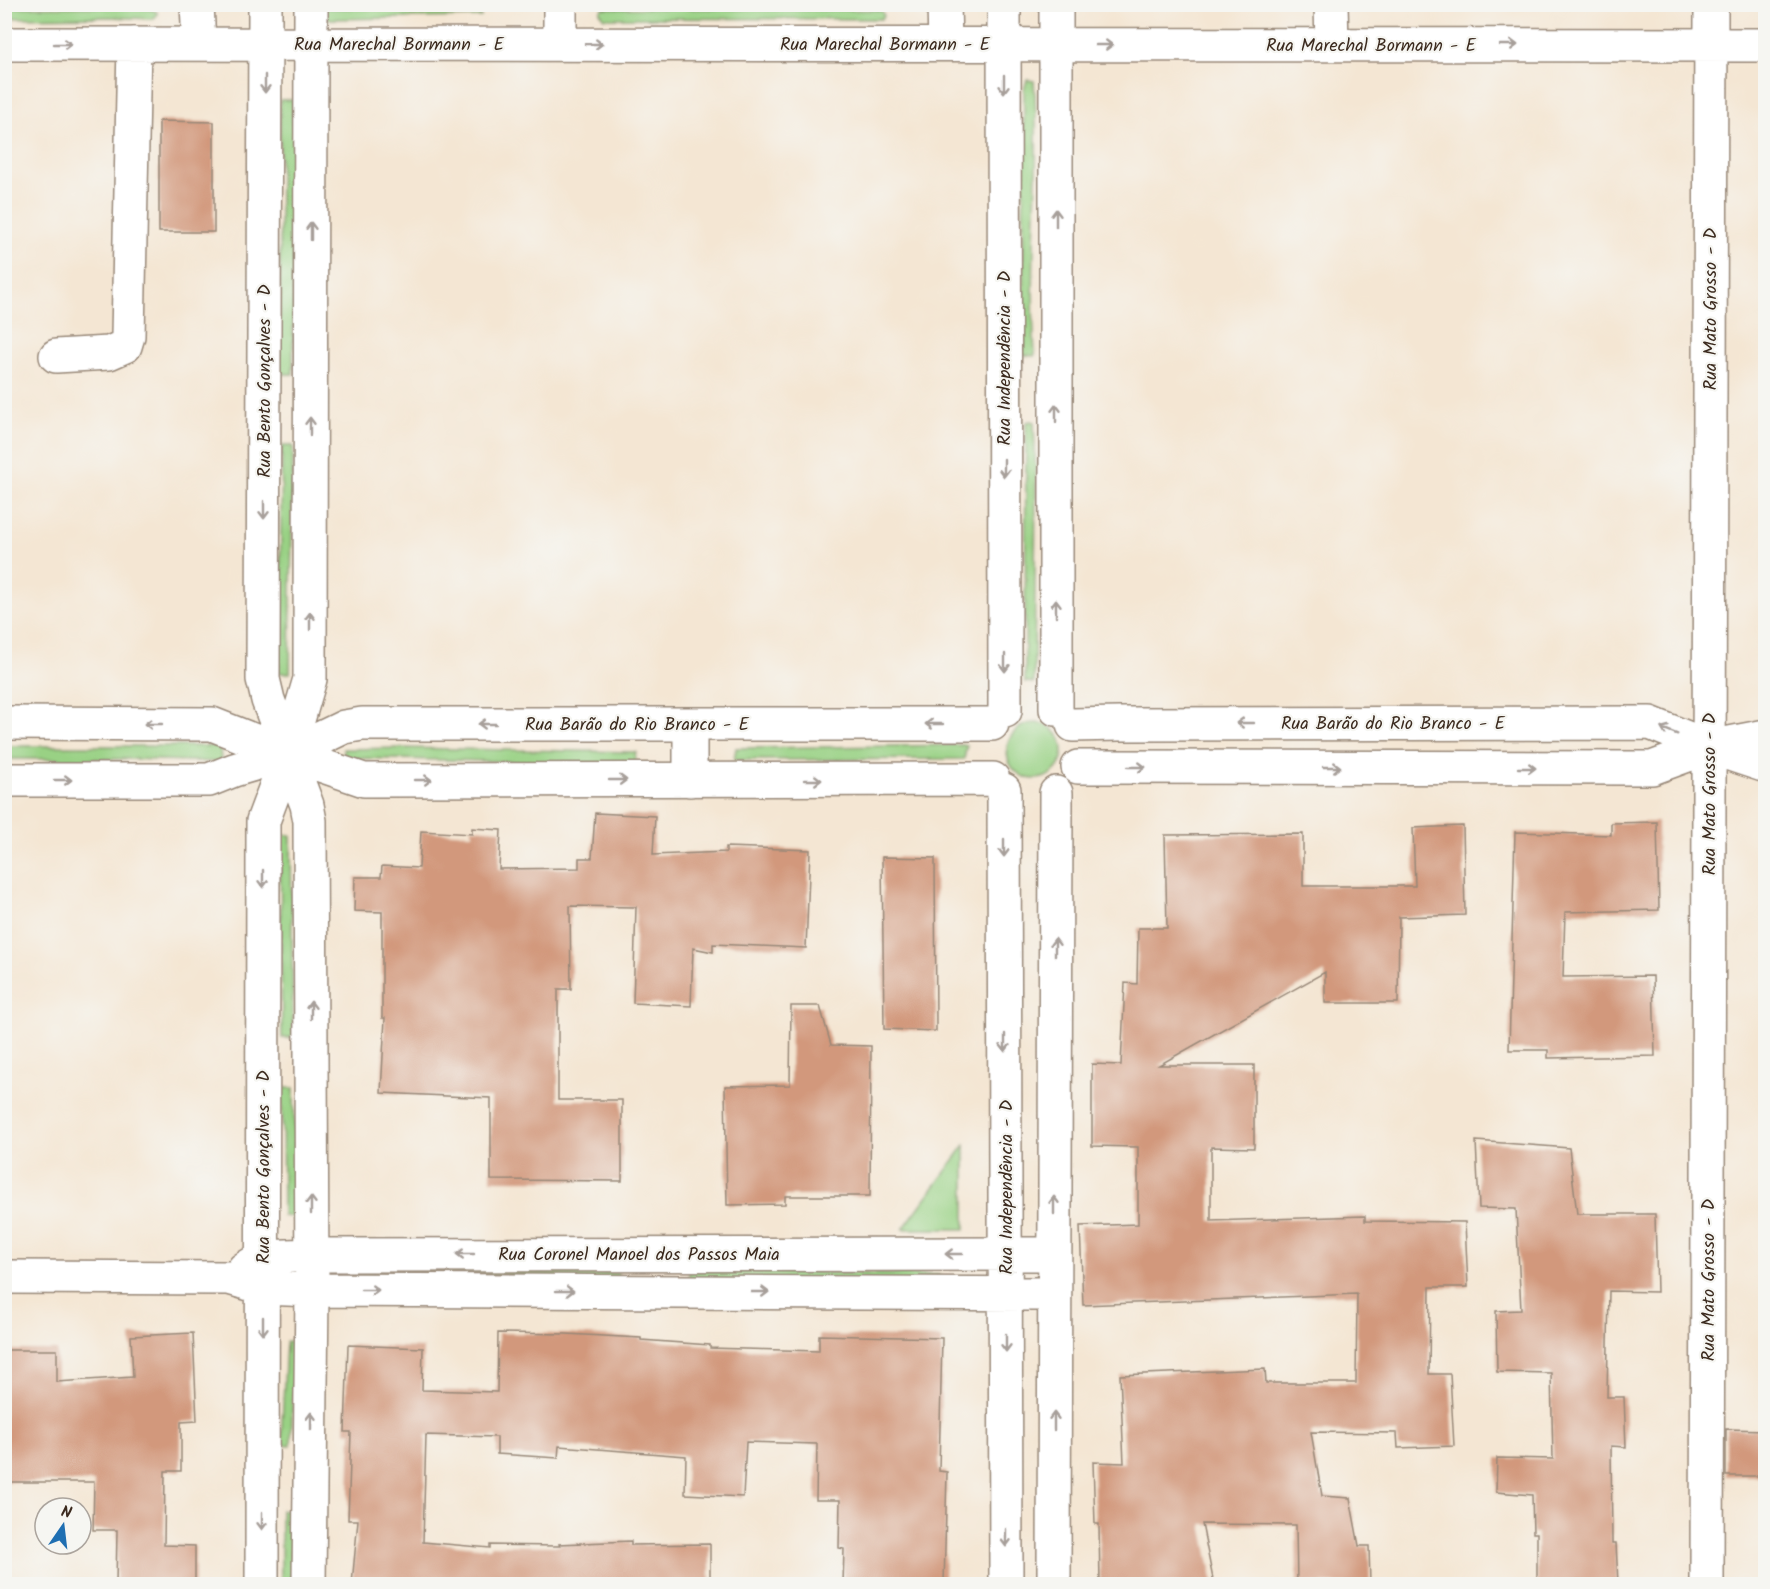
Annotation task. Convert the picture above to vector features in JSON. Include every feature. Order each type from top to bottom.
[{"type":"street","points":[[197,4],[199,44]]},
{"type":"street","name":"Rua Bento Gonçalves - D","points":[[265,4],[263,679],[268,700],[307,805],[310,822],[312,1290],[309,1584]]},
{"type":"street","name":"Rua Bento Gonçalves - D","points":[[262,1584],[263,821],[288,754],[310,680],[311,4]]},
{"type":"street","points":[[560,4],[560,44]]},
{"type":"street","points":[[944,4],[945,44]]},
{"type":"street","name":"Rua Independência - D","points":[[999,718],[1004,379],[1004,4]]},
{"type":"street","points":[[1056,4],[1055,378],[1065,717]]},
{"type":"street","points":[[1331,4],[1332,45]]},
{"type":"street","name":"Rua Mato Grosso - D","points":[[1707,1584],[1711,4]]},
{"type":"street","name":"Rua Marechal Bormann - E","points":[[4,44],[1766,45]]},
{"type":"street","points":[[56,356],[109,353],[125,346],[128,336],[134,44]]},
{"type":"street","points":[[1004,379],[1055,378]]},
{"type":"street","points":[[264,391],[310,392]]},
{"type":"street","points":[[4,723],[212,724],[288,754],[364,780],[690,780],[998,784],[1024,798],[1035,799],[1056,793],[1070,782],[1078,767],[1080,741],[1065,717],[1048,705],[1031,703],[1022,704],[999,718],[987,734],[984,746],[985,757],[998,784]]},
{"type":"street","name":"Rua Barão do Rio Branco - E","points":[[1065,717],[1119,723],[1650,723],[1709,747],[1766,766]]},
{"type":"street","name":"Rua Barão do Rio Branco - E","points":[[4,780],[209,780],[288,754],[344,727],[362,724],[690,724],[999,718]]},
{"type":"street","points":[[1364,723],[1364,768]]},
{"type":"street","points":[[690,724],[690,780]]},
{"type":"street","points":[[1078,767],[1652,768],[1709,747],[1766,736]]},
{"type":"street","name":"Rua Independência - D","points":[[998,784],[1005,991],[1006,1584]]},
{"type":"street","points":[[1054,1584],[1056,793]]},
{"type":"street","points":[[1005,991],[1055,991]]},
{"type":"street","points":[[263,1055],[311,1053]]},
{"type":"street","points":[[667,1254],[668,1292]]},
{"type":"street","name":"Rua Coronel Manoel dos Passos Maia","points":[[263,1272],[311,1255],[1054,1254]]},
{"type":"street","points":[[4,1277],[230,1278],[263,1272]]},
{"type":"street","name":"Rua Coronel Manoel dos Passos Maia","points":[[263,1272],[312,1290],[1054,1294]]},
{"type":"street","points":[[1006,1463],[1054,1462]]},
{"type":"street","points":[[262,1469],[310,1470]]},
{"type":"green space","points":[[5,7],[135,7],[150,9],[157,12],[157,15],[153,19],[5,18]]},
{"type":"green space","points":[[323,8],[475,9],[480,10],[481,17],[331,19],[321,17]]},
{"type":"green space","points":[[602,8],[879,10],[884,16],[881,19],[604,18],[600,12]]},
{"type":"green space","points":[[1027,80],[1034,81],[1036,115],[1034,356],[1023,355],[1024,89]]},
{"type":"green space","points":[[280,100],[293,100],[293,374],[280,374]]},
{"type":"green space","points":[[1026,422],[1034,422],[1036,482],[1034,683],[1025,682]]},
{"type":"green space","points":[[282,446],[293,446],[290,673],[279,673]]},
{"type":"green space","points":[[1035,723],[1055,731],[1063,751],[1055,771],[1035,779],[1015,771],[1007,751],[1015,731]]},
{"type":"green space","points":[[967,745],[964,759],[734,760],[736,748]]},
{"type":"green space","points":[[4,746],[220,746],[221,762],[5,759]]},
{"type":"green space","points":[[343,749],[636,752],[634,764],[344,758]]},
{"type":"green space","points":[[280,835],[291,835],[293,1038],[282,1038]]},
{"type":"green space","points":[[282,1088],[294,1088],[296,1217],[283,1216]]},
{"type":"green space","points":[[965,1145],[965,1229],[903,1229]]},
{"type":"green space","points":[[357,1269],[618,1273],[618,1282],[356,1279]]},
{"type":"green space","points":[[689,1270],[939,1275],[939,1286],[689,1281]]},
{"type":"green space","points":[[286,1342],[295,1342],[291,1445],[281,1444]]},
{"type":"green space","points":[[281,1510],[292,1510],[292,1584],[281,1584]]},
{"type":"building","points":[[159,121],[214,122],[214,232],[159,232]]},
{"type":"building","points":[[595,813],[655,816],[653,855],[726,852],[726,847],[810,850],[806,948],[713,944],[713,952],[693,948],[691,1006],[633,1003],[636,907],[570,906],[571,989],[558,989],[558,1100],[622,1100],[622,1181],[491,1180],[491,1098],[381,1093],[385,1018],[382,1018],[382,912],[354,911],[355,877],[381,877],[382,866],[419,868],[421,831],[472,834],[472,828],[501,830],[499,869],[579,868],[579,858],[592,858]]},
{"type":"building","points":[[1657,822],[1659,910],[1565,912],[1563,977],[1653,976],[1655,1056],[1548,1058],[1548,1050],[1509,1050],[1515,832],[1611,835],[1611,823]]},
{"type":"building","points":[[1463,826],[1465,915],[1399,917],[1398,1003],[1325,1003],[1325,972],[1159,1065],[1254,1065],[1254,1148],[1211,1147],[1211,1221],[1365,1216],[1365,1221],[1465,1222],[1468,1287],[1430,1287],[1429,1374],[1450,1374],[1454,1446],[1398,1448],[1397,1433],[1311,1432],[1322,1496],[1350,1498],[1359,1546],[1369,1546],[1370,1584],[1297,1584],[1296,1525],[1202,1524],[1214,1584],[1100,1584],[1099,1524],[1095,1524],[1093,1462],[1124,1463],[1120,1375],[1265,1369],[1266,1383],[1356,1383],[1357,1294],[1083,1305],[1080,1226],[1138,1224],[1138,1147],[1092,1146],[1092,1064],[1121,1065],[1125,983],[1137,984],[1138,928],[1167,928],[1165,835],[1303,834],[1303,886],[1415,886],[1413,828]]},
{"type":"building","points":[[882,857],[935,858],[936,1031],[884,1029]]},
{"type":"building","points":[[791,1006],[820,1006],[831,1045],[871,1046],[870,1196],[785,1196],[785,1204],[727,1205],[725,1086],[790,1085]]},
{"type":"building","points":[[1476,1141],[1569,1148],[1577,1214],[1655,1214],[1657,1292],[1609,1291],[1607,1397],[1624,1397],[1626,1447],[1611,1446],[1612,1543],[1616,1543],[1618,1584],[1537,1584],[1537,1533],[1533,1533],[1532,1495],[1496,1492],[1497,1458],[1553,1459],[1551,1373],[1497,1372],[1496,1311],[1521,1310],[1516,1209],[1479,1208]]},
{"type":"building","points":[[193,1333],[197,1421],[181,1422],[181,1471],[165,1471],[164,1545],[195,1546],[195,1584],[116,1584],[117,1530],[93,1530],[94,1482],[4,1482],[4,1350],[57,1350],[57,1382],[133,1377],[131,1336]]},
{"type":"building","points":[[498,1333],[641,1338],[641,1340],[710,1345],[710,1348],[819,1351],[819,1335],[942,1338],[939,1471],[947,1472],[944,1584],[843,1584],[844,1549],[839,1548],[840,1500],[816,1500],[817,1444],[746,1442],[743,1497],[685,1494],[686,1456],[559,1446],[558,1458],[497,1454],[497,1437],[426,1435],[423,1542],[490,1548],[490,1545],[560,1546],[559,1544],[631,1541],[631,1545],[710,1544],[710,1584],[352,1584],[358,1520],[348,1520],[351,1432],[345,1432],[348,1345],[423,1348],[422,1390],[497,1392]]},
{"type":"building","points":[[1726,1429],[1766,1430],[1766,1476],[1726,1476]]}]
